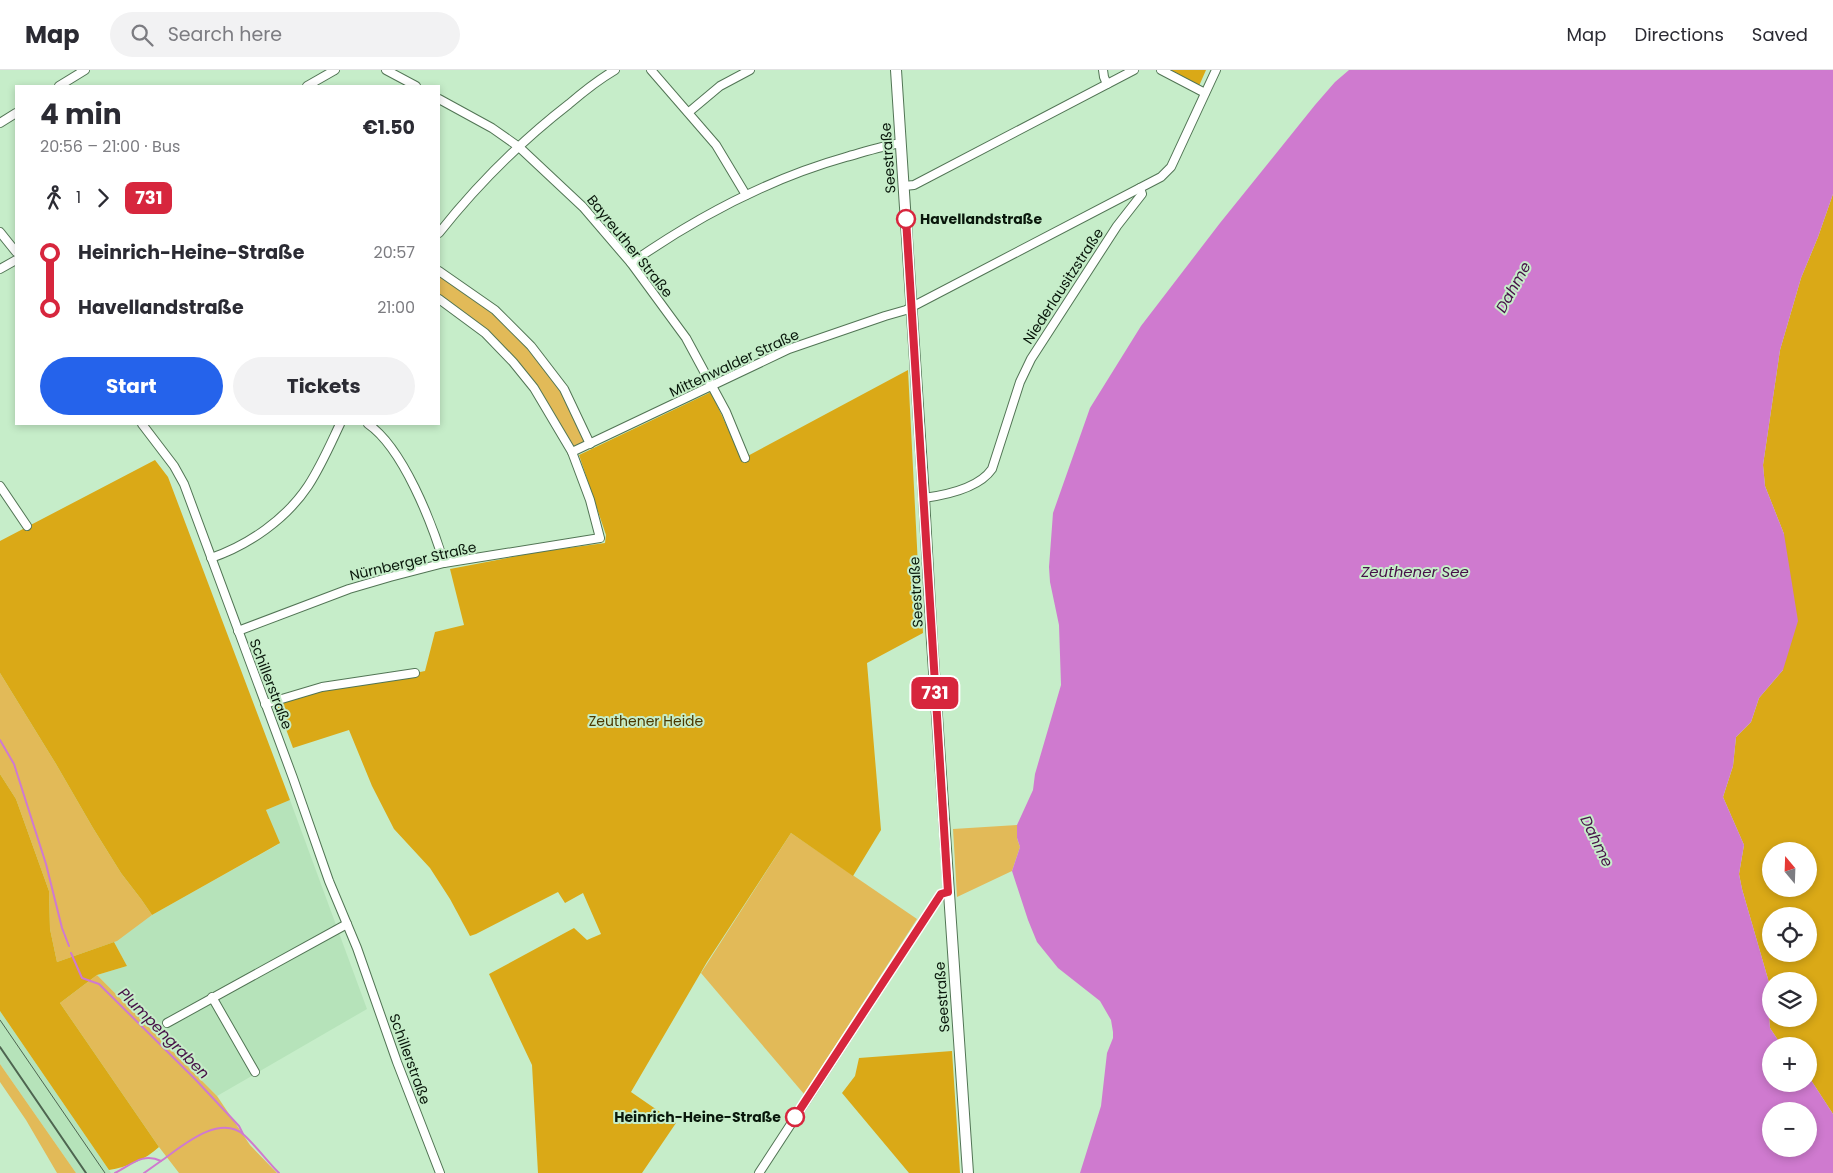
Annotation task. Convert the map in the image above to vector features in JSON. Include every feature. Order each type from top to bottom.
[{"type":"main road","name":"Seestraße","points":[[896,70],[948,892],[968,1173]]},
{"type":"street","points":[[61,85],[84,70]]},
{"type":"street","points":[[309,85],[335,70]]},
{"type":"street","points":[[386,70],[414,85]]},
{"type":"street","points":[[440,232],[485,179],[519,147],[554,115],[615,70]]},
{"type":"street","points":[[651,70],[716,144],[746,195]]},
{"type":"street","points":[[689,112],[720,86],[750,70]]},
{"type":"street","points":[[1103,70],[1107,84]]},
{"type":"street","points":[[904,186],[911,186],[920,182],[1134,70]]},
{"type":"street","points":[[1161,70],[1205,93]]},
{"type":"street","points":[[1140,188],[1161,176],[1171,167],[1216,70]]},
{"type":"street","name":"Bayreuther Straße","points":[[440,100],[492,128],[519,147],[583,206],[631,262],[681,331],[726,412],[745,458]]},
{"type":"street","points":[[0,123],[15,114]]},
{"type":"street","points":[[631,262],[690,224],[746,195],[813,167],[901,143]]},
{"type":"street","name":"Mittenwalder Straße","points":[[572,452],[789,349],[912,307],[1140,188]]},
{"type":"street","name":"Niederlausitzstraße","points":[[924,498],[951,492],[986,477],[992,469],[1020,382],[1031,359],[1117,226],[1142,194],[1140,188]]},
{"type":"street","points":[[0,232],[15,251]]},
{"type":"street","points":[[0,269],[15,261]]},
{"type":"street","points":[[440,272],[495,310],[531,346],[564,389],[590,444]]},
{"type":"street","points":[[440,300],[485,333],[513,362],[534,388],[572,452]]},
{"type":"street","name":"Schillerstraße","points":[[143,425],[174,466],[184,484],[329,881],[347,924],[440,1173]]},
{"type":"street","points":[[211,558],[241,546],[270,526],[290,508],[307,488],[316,473],[340,425]]},
{"type":"street","points":[[369,425],[389,445],[401,463],[436,536],[444,563]]},
{"type":"street","name":"Nürnberger Straße","points":[[238,631],[349,589],[444,563],[600,538],[590,500],[572,452]]},
{"type":"street","points":[[0,486],[27,526]]},
{"type":"street","points":[[265,704],[322,687],[415,673]]},
{"type":"street","points":[[759,1173],[941,894],[948,892]]},
{"type":"street","points":[[167,1023],[347,924]]},
{"type":"street","points":[[212,997],[255,1072]]},
{"type":"shaded area","points":[[440,275],[490,311],[539,360],[553,378],[565,399],[585,442],[580,446],[573,447],[546,402],[526,374],[504,348],[466,313],[440,296]]},
{"type":"shaded area","points":[[0,673],[121,873],[152,915],[117,941],[57,962],[50,929],[49,891],[16,799],[0,774]]},
{"type":"shaded area","points":[[290,800],[367,1009],[217,1096],[97,975],[127,966],[114,942],[152,915],[279,844],[266,810]]},
{"type":"shaded area","points":[[1017,825],[1017,838],[1020,847],[1012,871],[957,897],[953,829]]},
{"type":"shaded area","points":[[791,833],[917,919],[804,1094],[701,973]]},
{"type":"shaded area","points":[[97,975],[217,1096],[250,1145],[277,1173],[179,1173],[60,1003]]},
{"type":"shaded area","points":[[0,1011],[111,1173],[76,1173],[0,1064]]},
{"type":"shaded area","points":[[0,1064],[76,1173],[57,1173],[26,1120],[0,1082]]},
{"type":"green space","points":[[1169,70],[1206,70],[1199,86]]},
{"type":"green space","points":[[1833,194],[1833,1114],[1817,1089],[1817,1037],[1776,1037],[1770,1028],[1817,1027],[1817,972],[1766,972],[1763,962],[1817,962],[1817,907],[1762,907],[1762,958],[1739,874],[1744,845],[1723,797],[1733,766],[1736,737],[1751,722],[1759,698],[1783,670],[1784,534],[1765,486],[1763,465],[1780,350],[1801,278]]},
{"type":"green space","name":"Zeuthener Heide","points":[[908,370],[923,633],[867,663],[881,830],[853,876],[791,833],[707,962],[631,1092],[676,1123],[642,1173],[538,1173],[532,1065],[489,974],[574,928],[587,940],[601,934],[583,893],[565,903],[558,892],[470,936],[450,899],[430,868],[394,829],[372,786],[349,730],[293,748],[277,705],[314,693],[425,671],[435,632],[464,625],[450,569],[538,552],[605,543],[606,535],[579,455],[711,392],[742,459]]},
{"type":"green space","points":[[155,460],[168,477],[290,800],[266,810],[280,843],[152,915],[121,873],[0,673],[0,541]]},
{"type":"green space","points":[[0,774],[16,799],[49,891],[50,929],[57,962],[114,942],[127,966],[97,975],[60,1003],[159,1147],[142,1159],[122,1167],[109,1170],[0,1011]]},
{"type":"green space","points":[[952,1051],[960,1173],[909,1173],[842,1093],[855,1076],[859,1058]]},
{"type":"water","name":"Zeuthener See","points":[[1349,70],[1833,70],[1833,194],[1801,278],[1780,350],[1763,465],[1765,486],[1784,534],[1798,621],[1783,670],[1759,698],[1751,722],[1736,737],[1733,766],[1723,797],[1744,845],[1739,874],[1766,972],[1762,972],[1762,1027],[1770,1027],[1776,1037],[1762,1037],[1762,1092],[1817,1092],[1817,1089],[1833,1114],[1833,1173],[1080,1173],[1101,1106],[1107,1053],[1113,1038],[1111,1020],[1100,1001],[1058,968],[1037,942],[1012,871],[1020,847],[1017,838],[1017,825],[1033,790],[1035,774],[1061,685],[1059,625],[1050,582],[1049,567],[1053,513],[1090,408],[1141,326],[1220,223],[1335,82]]},
{"type":"waterway","name":"Plumpengraben","points":[[0,740],[14,764],[46,864],[62,928],[69,946]]},
{"type":"waterway","name":"Plumpengraben","points":[[71,953],[82,978],[99,984],[195,1079],[239,1126],[243,1134]]},
{"type":"waterway","points":[[115,1173],[143,1159],[148,1158],[161,1161],[201,1134],[223,1128],[234,1129],[244,1135],[279,1173]]},
{"type":"waterway","points":[[144,1173],[161,1161]]},
{"type":"tram line","points":[[0,1020],[105,1173]]},
{"type":"railway","points":[[0,1047],[86,1173]]},
{"type":"bus line","name":"731","points":[[795,1117],[830,1067],[941,894],[948,892],[906,219]]},
{"type":"place","name":"Havellandstraße","points":[[906,219]]},
{"type":"place","name":"Heinrich-Heine-Straße","points":[[795,1117]]},
{"type":"water label","name":"Dahme","points":[[1513,287]]},
{"type":"water label","name":"Dahme","points":[[1597,841]]}]
